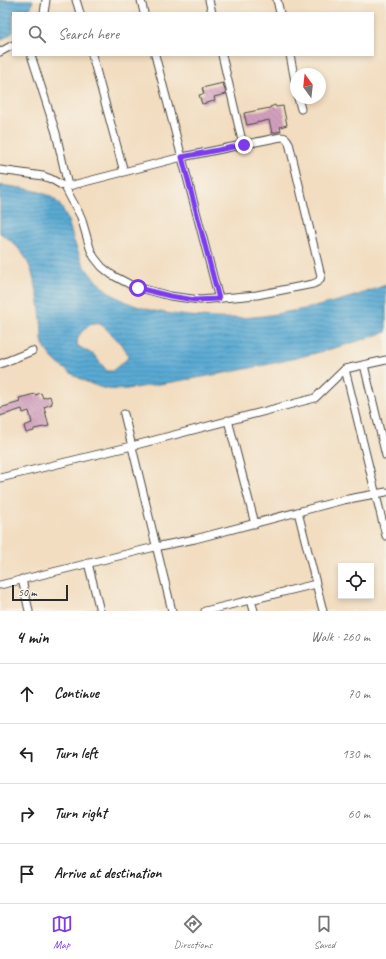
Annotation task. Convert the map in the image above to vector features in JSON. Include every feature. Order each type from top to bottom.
[{"type":"street","points":[[44,12],[46,0]]},
{"type":"street","points":[[76,0],[80,12]]},
{"type":"street","points":[[141,0],[144,12]]},
{"type":"street","points":[[209,0],[212,12]]},
{"type":"street","points":[[277,0],[280,12]]},
{"type":"street","points":[[0,52],[12,46]]},
{"type":"street","points":[[0,170],[42,176],[67,187],[182,157],[285,137],[290,150],[321,279],[313,284],[287,290],[257,295],[200,300],[170,296],[133,286],[112,275],[102,267],[92,253],[86,238],[81,217],[67,187],[56,133],[30,56]]},
{"type":"street","points":[[92,56],[124,172]]},
{"type":"street","points":[[155,56],[219,299]]},
{"type":"street","points":[[222,56],[244,145]]},
{"type":"street","points":[[290,56],[293,68]]},
{"type":"street","points":[[300,104],[301,109]]},
{"type":"street","points":[[0,364],[32,351]]},
{"type":"street","points":[[0,478],[132,446],[315,398],[345,369],[386,360]]},
{"type":"street","points":[[364,365],[386,456]]},
{"type":"street","points":[[345,369],[386,536]]},
{"type":"street","points":[[124,414],[172,611]]},
{"type":"street","points":[[228,420],[255,524]]},
{"type":"street","points":[[0,585],[88,563],[195,539],[343,500],[386,492]]},
{"type":"street","points":[[298,512],[323,611]]},
{"type":"street","points":[[88,563],[100,611]]},
{"type":"street","points":[[22,580],[29,611]]},
{"type":"street","points":[[205,611],[316,584]]},
{"type":"street","points":[[251,600],[254,611]]},
{"type":"water","points":[[0,0],[33,0],[29,12],[12,12],[12,33],[0,40]]},
{"type":"water","points":[[0,185],[40,192],[54,199],[62,208],[79,255],[88,271],[97,282],[107,290],[129,303],[154,311],[181,315],[215,318],[248,317],[318,306],[386,285],[386,332],[322,351],[225,373],[125,389],[113,390],[99,387],[69,372],[51,357],[45,348],[42,340],[38,296],[32,272],[21,251],[0,233]],"holes":[[[99,323],[126,350],[128,356],[127,359],[112,371],[107,371],[94,355],[78,346],[77,343],[79,336],[91,324]]]},
{"type":"building","points":[[223,83],[226,94],[214,97],[215,101],[202,104],[199,95],[204,94],[202,88]]},
{"type":"building","points":[[275,105],[276,107],[283,106],[287,125],[280,127],[281,131],[272,133],[269,120],[247,125],[244,113],[270,108]]},
{"type":"building","points":[[41,393],[43,398],[50,396],[52,404],[44,407],[49,426],[34,429],[34,431],[26,433],[24,426],[32,423],[29,411],[23,413],[22,409],[0,416],[0,408],[20,402],[19,398]]},
{"type":"route","points":[[138,288],[170,296],[195,300],[219,299],[182,157],[244,145]]}]
